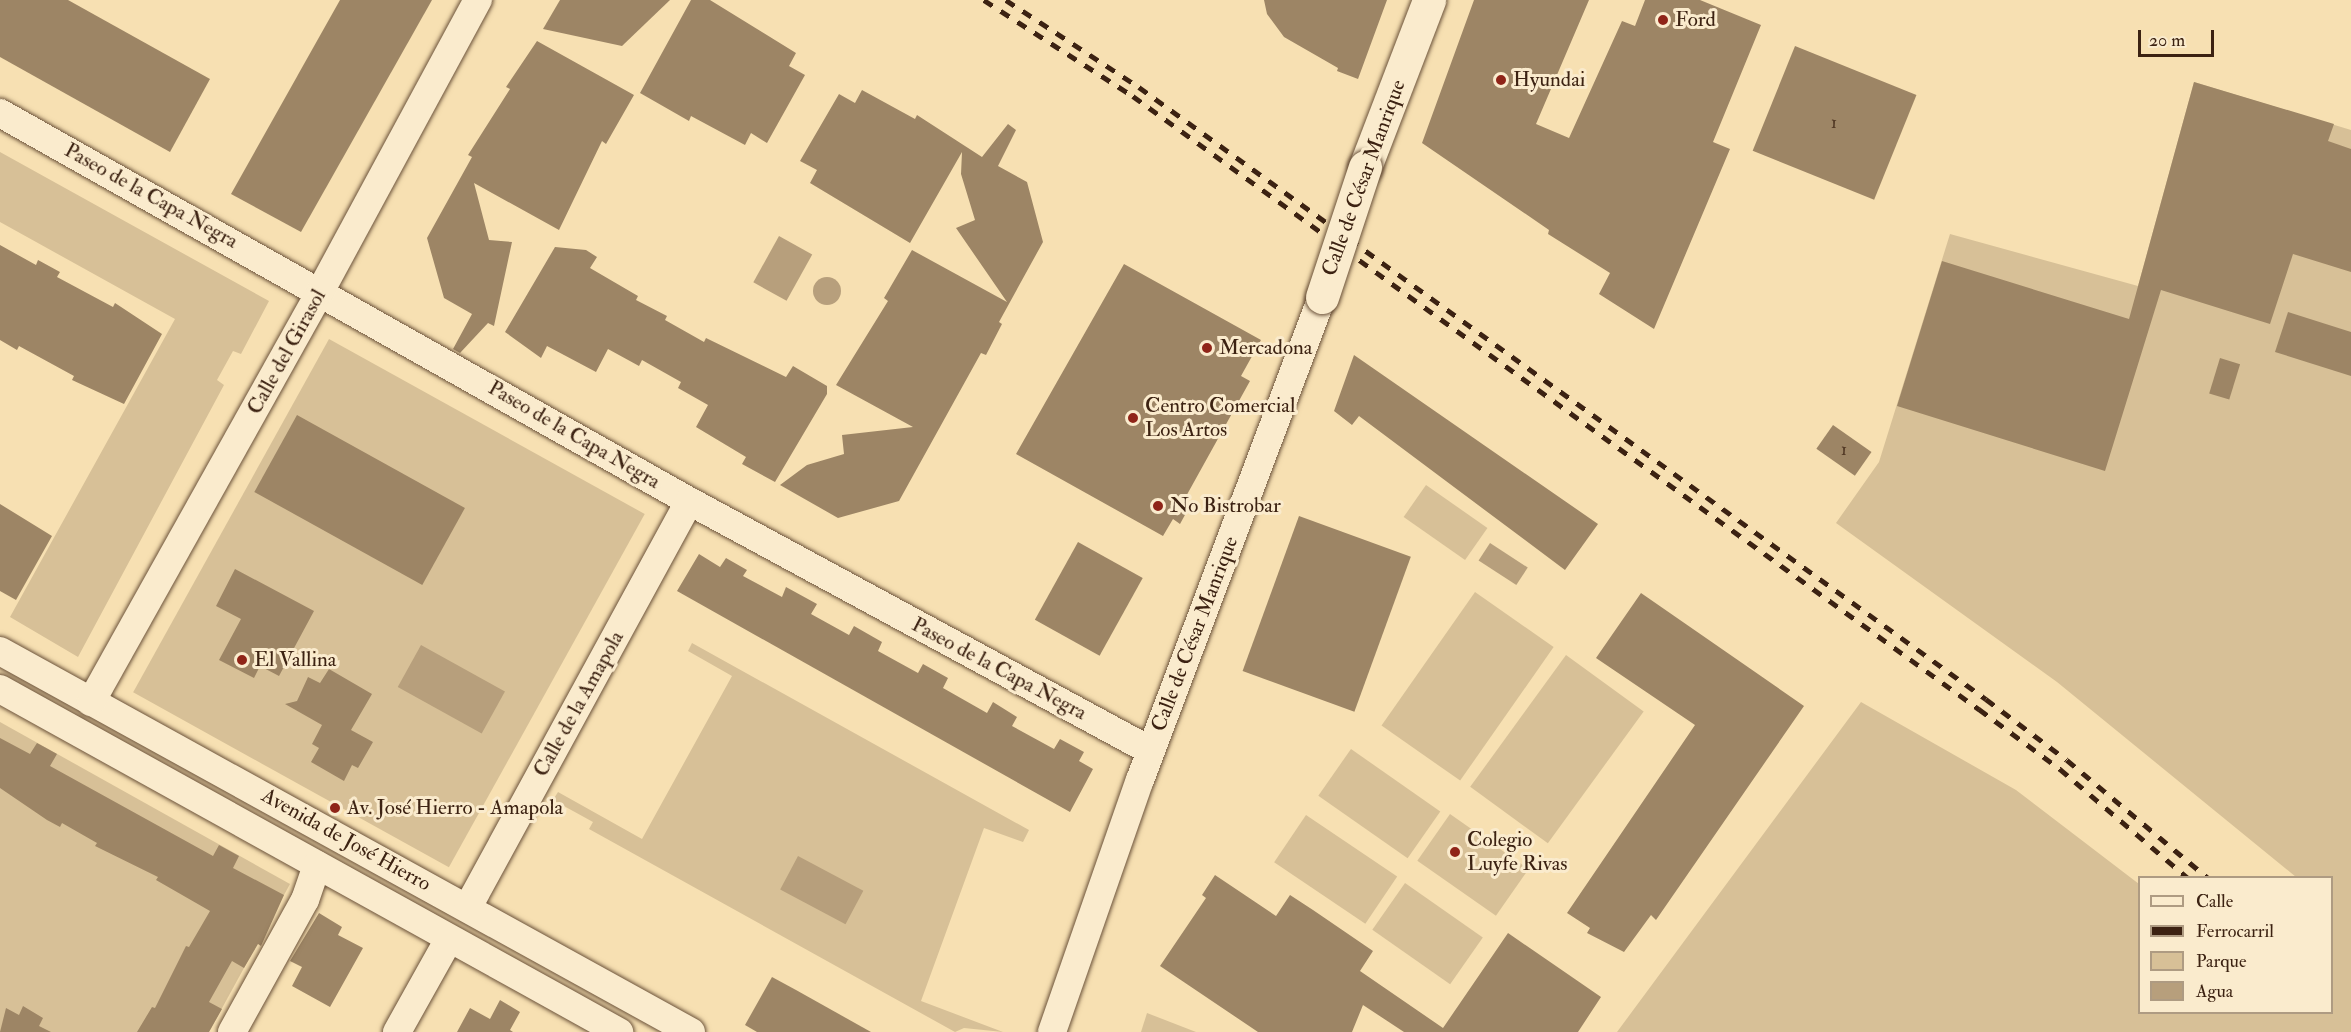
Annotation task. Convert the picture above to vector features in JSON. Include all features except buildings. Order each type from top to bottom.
[{"type":"street","name":"Calle del Girasol","points":[[91,702],[321,290],[478,0]]},
{"type":"street","name":"Calle de César Manrique","points":[[1052,1032],[1151,751],[1322,297],[1365,167],[1429,0]]},
{"type":"street","name":"Paseo de la Capa Negra","points":[[0,113],[321,290],[689,501],[1151,751]]},
{"type":"street","name":"Calle de la Amapola","points":[[468,908],[689,501]]},
{"type":"street","name":"Avenida de José Hierro","points":[[0,651],[691,1032]]},
{"type":"street","name":"Avenida de José Hierro","points":[[0,689],[619,1032]]},
{"type":"street","points":[[231,1032],[305,900],[317,865]]},
{"type":"street","points":[[397,1032],[449,939]]},
{"type":"green space","points":[[2194,82],[2351,130],[2351,1032],[1617,1032],[1861,702],[2016,790],[2138,883],[2138,1014],[2333,1014],[2333,876],[2295,876],[2057,682],[1836,523],[1879,462],[1950,234],[2138,286]]},
{"type":"green space","points":[[0,152],[269,301],[241,354],[233,351],[217,380],[224,385],[78,657],[10,617],[175,319],[0,222]]},
{"type":"green space","points":[[329,339],[645,514],[449,867],[133,692]]},
{"type":"green space","points":[[1426,485],[1487,528],[1465,560],[1404,517]]},
{"type":"green space","points":[[1475,592],[1554,647],[1460,781],[1382,726]]},
{"type":"green space","points":[[692,643],[1029,830],[1023,842],[984,828],[921,1001],[1003,1032],[964,1028],[955,1032],[589,829],[593,822],[553,800],[558,792],[642,839],[732,676],[688,651]]},
{"type":"green space","points":[[1566,655],[1644,711],[1548,843],[1470,787]]},
{"type":"green space","points":[[0,722],[290,884],[209,1032],[0,1032]]},
{"type":"green space","points":[[1351,749],[1440,812],[1408,858],[1318,796]]},
{"type":"green space","points":[[1450,814],[1529,869],[1496,916],[1417,861]]},
{"type":"green space","points":[[1306,815],[1397,877],[1365,924],[1274,862]]},
{"type":"green space","points":[[1405,883],[1483,937],[1450,984],[1372,930]]},
{"type":"green space","points":[[1147,1013],[1196,1032],[1141,1032]]},
{"type":"water","points":[[779,236],[812,254],[787,301],[753,282]]},
{"type":"water","points":[[827,277],[837,281],[841,291],[837,301],[827,305],[817,301],[813,291],[817,281]]},
{"type":"water","points":[[1490,543],[1528,568],[1516,585],[1479,561]]},
{"type":"water","points":[[421,645],[505,692],[482,734],[398,687]]},
{"type":"water","points":[[798,856],[863,891],[845,924],[780,890]]},
{"type":"railway","points":[[984,0],[1133,96],[1979,709],[2060,769],[2186,876]]},
{"type":"railway","points":[[1006,0],[1139,87],[1986,699],[2067,760],[2206,876]]},
{"type":"place","name":"Ford","points":[[1663,20]]},
{"type":"place","name":"Hyundai","points":[[1501,80]]},
{"type":"place","name":"Mercadona","points":[[1207,348]]},
{"type":"place","name":"Centro Comercial Los Artos","points":[[1133,418]]},
{"type":"place","name":"No Bistrobar","points":[[1158,506]]},
{"type":"place","name":"El Vallina","points":[[242,660]]},
{"type":"place","name":"Av. José Hierro - Amapola","points":[[335,808]]},
{"type":"place","name":"Colegio Luyfe Rivas","points":[[1455,852]]}]
